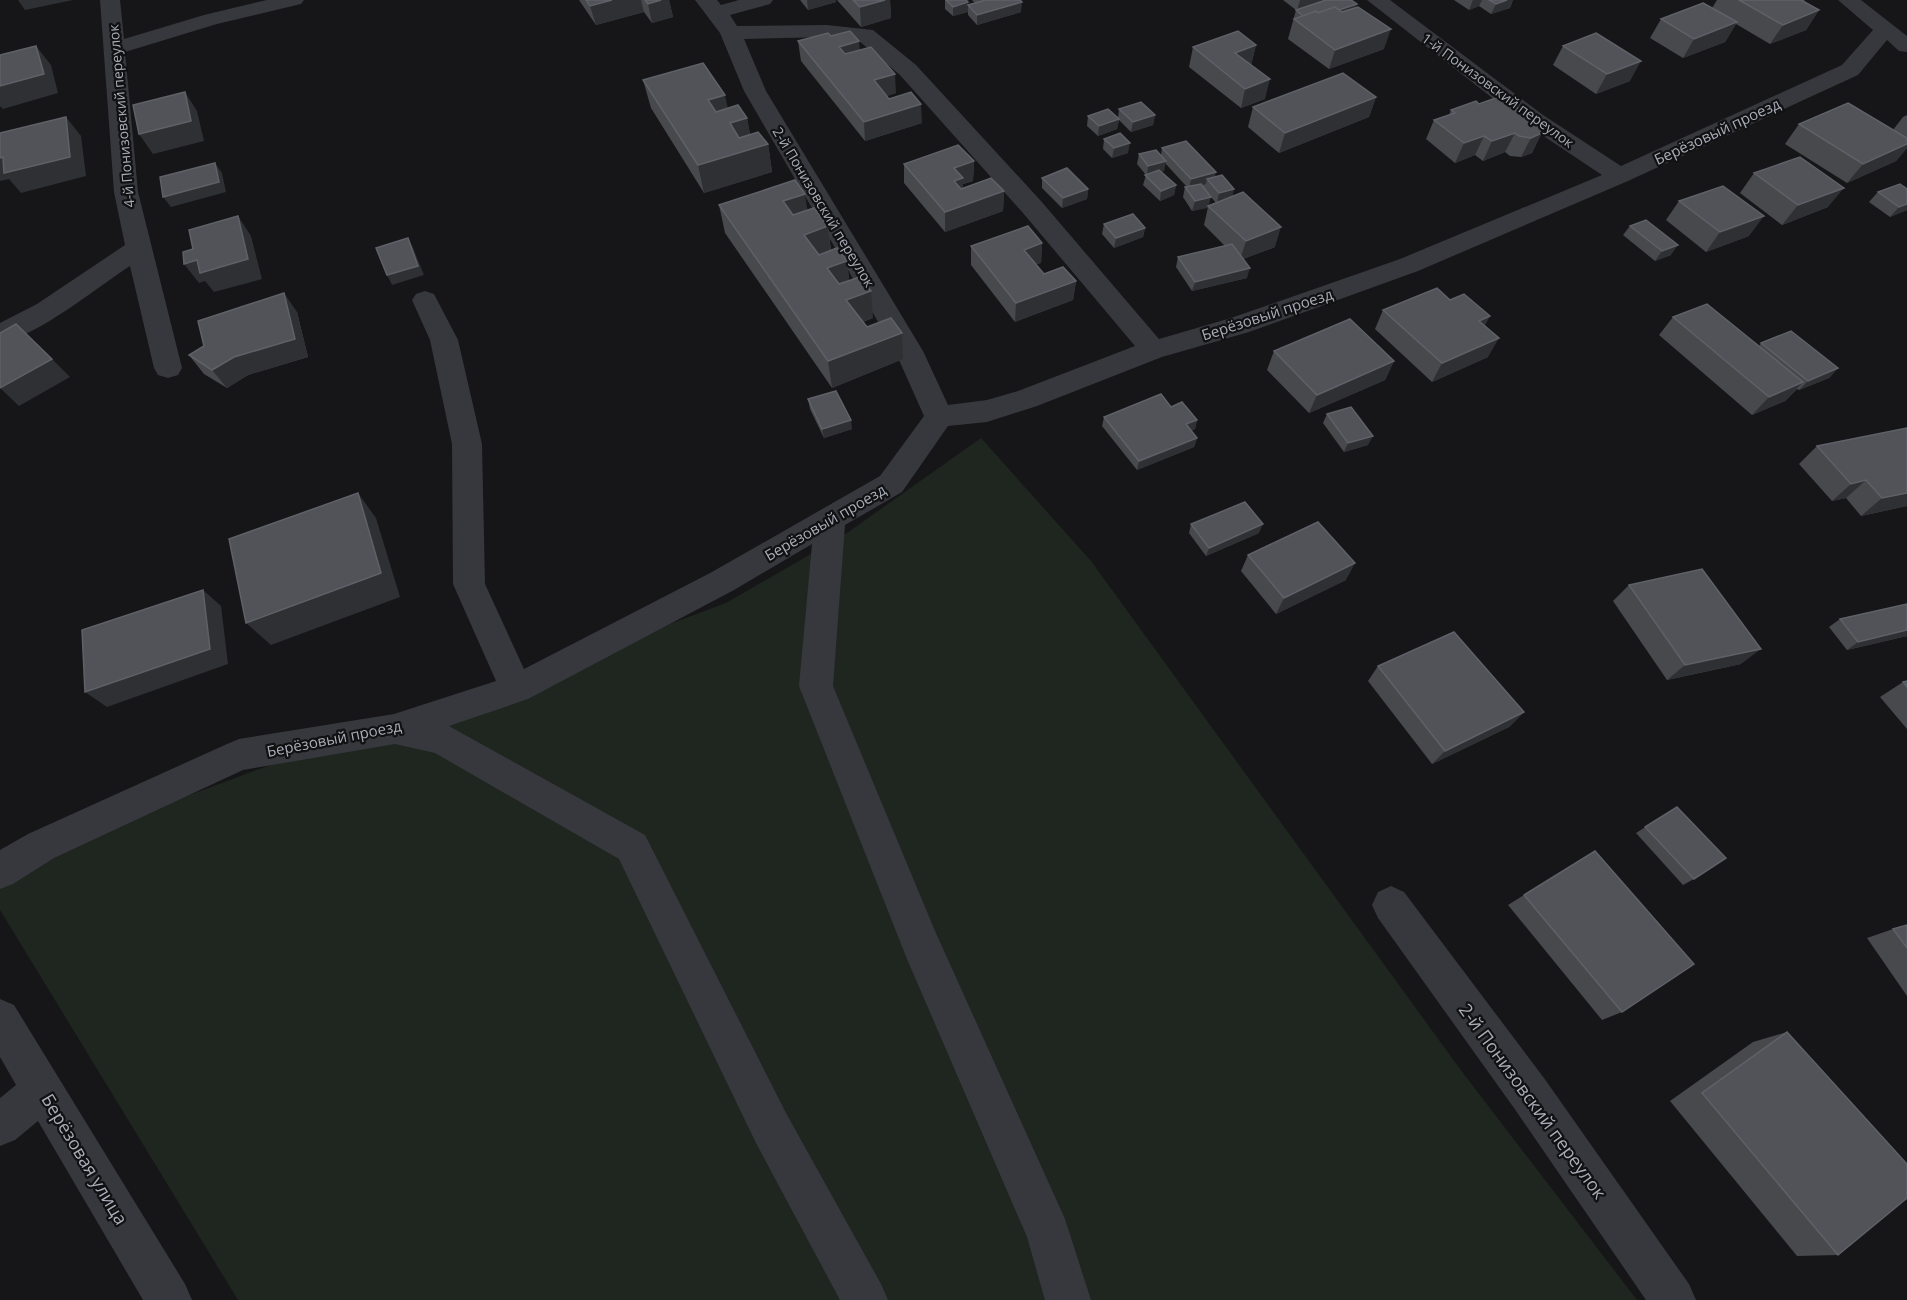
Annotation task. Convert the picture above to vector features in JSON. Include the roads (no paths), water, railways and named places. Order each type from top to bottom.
[{"type":"street","name":"4-й Понизовский переулок","points":[[110,0],[116,48],[126,192],[168,368]]},
{"type":"street","points":[[116,48],[211,19],[294,0]]},
{"type":"street","points":[[711,6],[763,0]]},
{"type":"street","name":"1-й Понизовский переулок","points":[[1377,0],[1535,120],[1620,176]]},
{"type":"street","points":[[1848,0],[1896,37]]},
{"type":"street","name":"2-й Понизовский переулок","points":[[711,6],[731,33],[755,91],[909,351],[939,417]]},
{"type":"street","points":[[731,33],[827,31],[865,34],[908,70],[1032,207],[1153,350]]},
{"type":"street","name":"Берёзовый проезд","points":[[0,871],[40,846],[239,755],[394,729],[516,689],[723,581],[891,484],[939,417],[987,411],[1027,399],[1153,350],[1240,325],[1409,265],[1620,176],[1850,70],[1896,37]]},
{"type":"street","points":[[0,335],[46,310],[138,248]]},
{"type":"street","points":[[424,300],[444,340],[467,444],[469,584],[516,689]]},
{"type":"street","points":[[830,519],[816,686],[921,945],[1049,1235],[1068,1300]]},
{"type":"street","points":[[394,729],[441,739],[632,847],[771,1128],[865,1300]]},
{"type":"street","name":"2-й Понизовский переулок","points":[[1391,905],[1529,1093],[1673,1300]]},
{"type":"street","name":"Берёзовая улица","points":[[0,1019],[169,1300]]},
{"type":"street","points":[[0,1125],[43,1090]]}]
